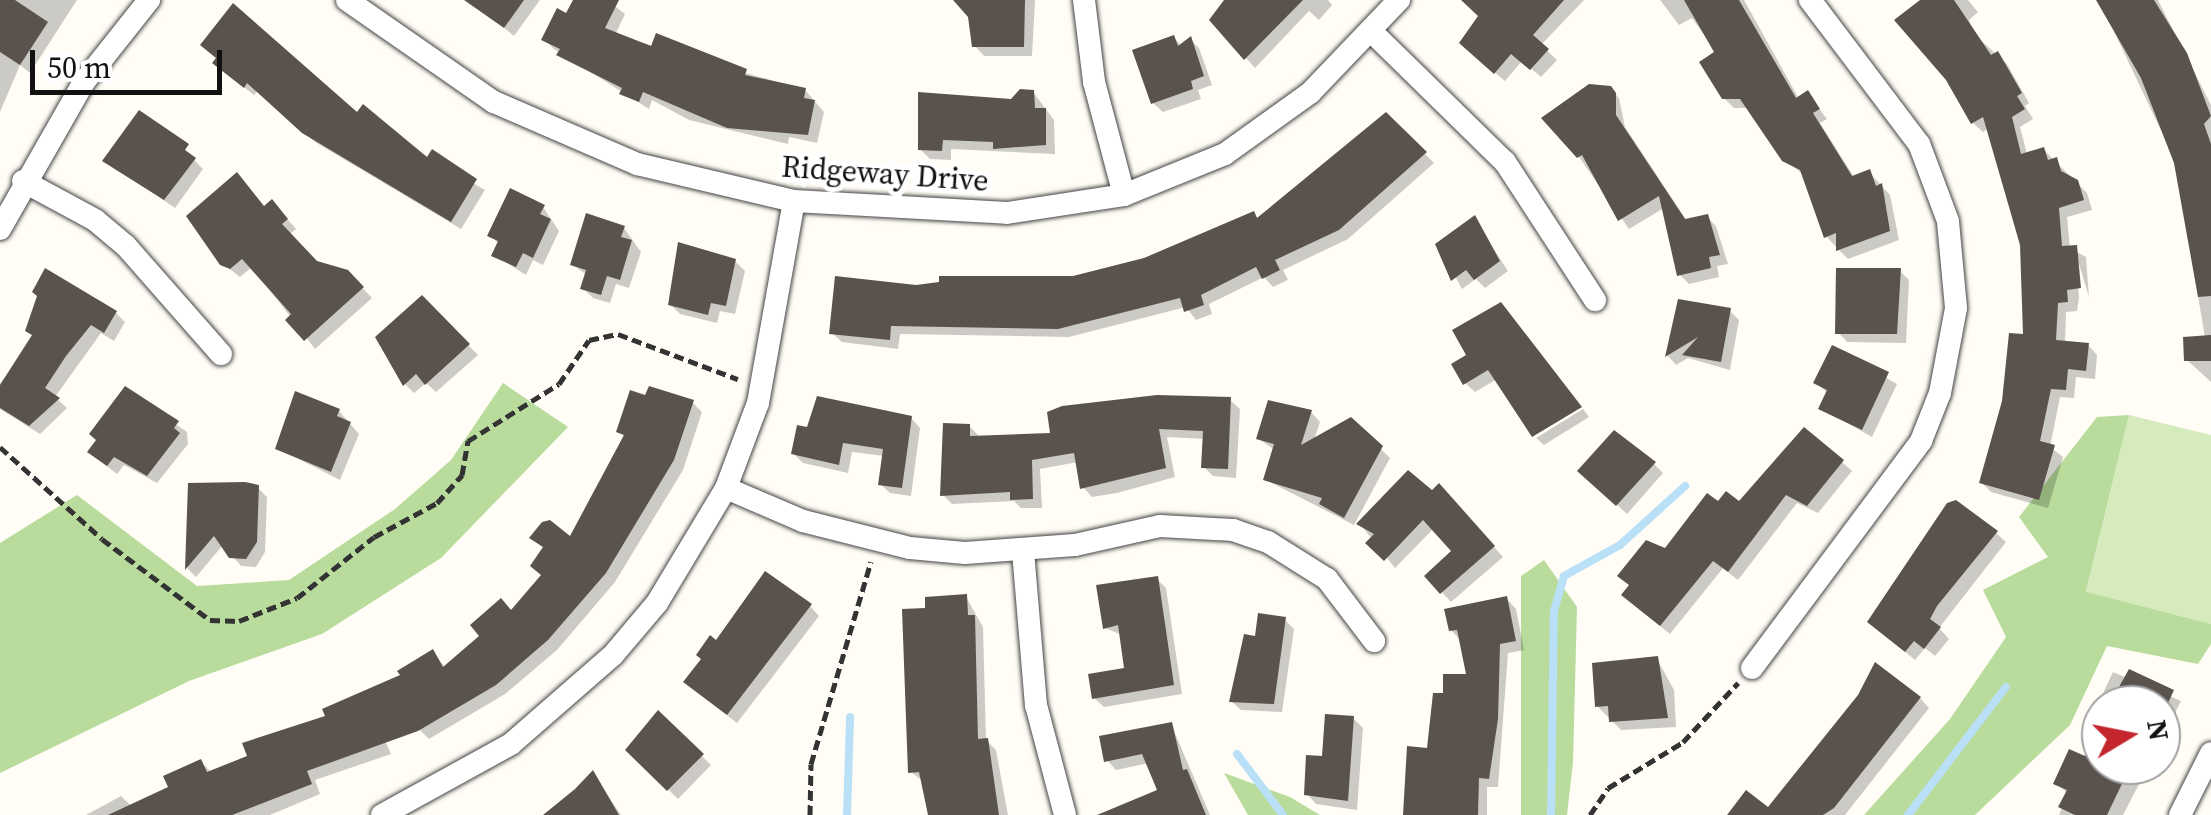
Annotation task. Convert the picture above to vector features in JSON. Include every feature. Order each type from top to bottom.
[{"type":"street","points":[[0,230],[23,181],[84,82],[149,0]]},
{"type":"street","name":"Ridgeway Drive","points":[[347,0],[429,62],[564,136],[705,184],[794,201],[1007,212],[1124,196],[1177,177],[1268,128],[1399,0]]},
{"type":"street","points":[[1084,0],[1094,82],[1124,196]]},
{"type":"street","points":[[1752,668],[1920,440],[1940,393],[1956,308],[1948,221],[1919,144],[1810,0]]},
{"type":"street","points":[[1371,31],[1505,162],[1595,300]]},
{"type":"street","points":[[23,181],[95,220],[126,246],[221,354]]},
{"type":"street","points":[[382,815],[464,774],[565,702],[656,603],[726,488],[762,386],[794,201]]},
{"type":"street","points":[[726,488],[802,521],[874,539],[965,553],[1023,551],[1160,526],[1234,530],[1268,542],[1327,580],[1374,641]]},
{"type":"street","points":[[1023,551],[1036,705],[1065,815]]},
{"type":"street","points":[[2194,804],[2211,753]]},
{"type":"path","points":[[0,446],[102,539],[210,620],[239,621],[296,598],[374,537],[437,503],[462,475],[468,441],[560,384],[588,340],[603,333],[762,386]]},
{"type":"path","points":[[810,815],[810,764],[860,617],[874,539]]},
{"type":"path","points":[[1590,815],[1608,788],[1683,742],[1752,668]]},
{"type":"green space","points":[[503,383],[568,427],[441,558],[322,634],[189,681],[0,773],[0,543],[77,495],[197,586],[289,580],[395,509],[451,460]]},
{"type":"green space","points":[[2129,415],[2211,435],[2211,624],[2086,593]]},
{"type":"green space","points":[[2129,415],[2086,592],[2211,624],[2211,644],[2198,664],[2107,646],[2089,685],[2081,685],[2081,702],[2070,725],[1975,815],[1864,815],[1950,719],[2006,637],[1983,590],[2048,557],[2019,517],[2097,417]]},
{"type":"green space","points":[[1544,560],[1577,607],[1573,762],[1567,815],[1521,815],[1521,576]]},
{"type":"green space","points":[[1224,773],[1290,797],[1320,815],[1248,815]]},
{"type":"building","points":[[0,0],[15,0],[48,22],[20,65],[0,52]]},
{"type":"building","points":[[464,0],[524,0],[504,28]]},
{"type":"building","points":[[573,0],[619,0],[605,28],[651,46],[656,33],[747,69],[745,75],[806,88],[804,98],[815,100],[808,135],[727,128],[643,92],[639,102],[619,94],[622,88],[556,55],[560,49],[541,40],[557,8],[566,13]]},
{"type":"building","points":[[953,0],[1025,0],[1024,47],[972,47],[968,17]]},
{"type":"building","points":[[1224,0],[1303,0],[1244,60],[1209,20]]},
{"type":"building","points":[[1461,0],[1564,0],[1533,35],[1549,49],[1530,70],[1511,54],[1494,74],[1459,43],[1478,16]]},
{"type":"building","points":[[1684,0],[1739,0],[1796,98],[1808,90],[1820,109],[1813,113],[1852,176],[1870,169],[1876,186],[1882,183],[1890,231],[1836,251],[1836,233],[1824,238],[1800,170],[1782,161],[1740,99],[1722,99],[1699,62],[1714,52]]},
{"type":"building","points":[[1920,0],[1954,0],[1991,55],[1998,51],[2022,93],[2017,96],[2025,109],[2012,117],[2021,154],[2044,147],[2048,160],[2057,157],[2061,171],[2078,180],[2084,200],[2059,208],[2062,246],[2077,245],[2081,288],[2067,290],[2068,302],[2058,303],[2056,340],[2089,343],[2086,371],[2068,369],[2066,390],[2051,389],[2040,441],[2055,445],[2039,500],[1979,483],[2002,401],[2009,333],[2023,334],[2020,245],[1983,117],[1971,124],[1946,80],[1894,20]]},
{"type":"building","points":[[2096,0],[2154,0],[2187,53],[2211,116],[2204,124],[2211,144],[2211,296],[2198,297],[2174,163],[2141,78]]},
{"type":"building","points":[[233,3],[357,112],[363,104],[427,157],[432,149],[477,179],[451,222],[302,133],[247,83],[244,88],[212,63],[216,58],[200,45]]},
{"type":"building","points":[[1174,35],[1178,46],[1191,36],[1204,76],[1191,81],[1193,89],[1151,104],[1132,50]]},
{"type":"building","points":[[1589,84],[1611,86],[1616,93],[1616,115],[1685,219],[1708,214],[1720,255],[1709,257],[1711,268],[1677,276],[1659,196],[1618,221],[1582,155],[1577,158],[1541,118]]},
{"type":"building","points":[[1020,89],[1034,90],[1035,108],[1046,108],[1046,145],[993,149],[993,142],[943,140],[942,151],[918,150],[918,92],[1011,99]]},
{"type":"building","points":[[139,110],[189,144],[185,150],[196,158],[164,200],[102,161]]},
{"type":"building","points":[[1386,112],[1427,152],[1339,230],[1275,260],[1280,270],[1262,279],[1256,267],[1201,295],[1204,305],[1184,312],[1180,298],[1058,329],[891,326],[890,340],[829,334],[835,276],[916,285],[939,282],[939,276],[1073,276],[1144,258],[1254,211],[1257,218]]},
{"type":"building","points":[[237,172],[264,206],[272,199],[288,219],[282,224],[317,261],[348,270],[364,287],[304,341],[285,320],[291,314],[242,259],[230,269],[220,265],[186,216]]},
{"type":"building","points":[[510,188],[545,205],[540,214],[551,219],[533,258],[523,253],[516,267],[491,256],[498,241],[487,236]]},
{"type":"building","points":[[586,213],[625,226],[621,237],[632,240],[620,280],[607,276],[601,295],[580,289],[586,270],[570,265]]},
{"type":"building","points":[[1475,215],[1500,261],[1474,280],[1466,270],[1451,281],[1435,244]]},
{"type":"building","points":[[678,242],[736,259],[726,306],[711,303],[708,315],[668,305]]},
{"type":"building","points":[[45,268],[117,311],[104,333],[91,325],[66,356],[45,388],[60,398],[29,426],[0,408],[0,385],[32,335],[25,331],[37,296],[32,292]]},
{"type":"building","points":[[1836,268],[1901,268],[1897,334],[1835,334]]},
{"type":"building","points":[[422,295],[470,344],[425,385],[416,374],[403,386],[375,337]]},
{"type":"building","points":[[1678,299],[1731,308],[1721,362],[1682,355],[1698,337],[1665,357]]},
{"type":"building","points":[[1501,302],[1582,407],[1532,437],[1488,370],[1463,385],[1451,364],[1466,355],[1452,330]]},
{"type":"building","points":[[2211,335],[2211,361],[2184,361],[2183,337]]},
{"type":"building","points":[[1832,345],[1889,372],[1862,430],[1818,409],[1827,390],[1813,383]]},
{"type":"building","points":[[125,386],[179,421],[174,428],[180,433],[147,476],[114,457],[107,466],[87,452],[96,440],[89,434]]},
{"type":"building","points":[[649,386],[694,400],[674,460],[606,573],[548,640],[496,685],[418,731],[307,771],[312,784],[232,815],[108,815],[168,787],[163,776],[201,759],[207,772],[247,756],[242,743],[325,716],[322,709],[400,675],[397,671],[433,649],[443,667],[479,636],[470,625],[501,598],[511,610],[541,575],[530,566],[543,547],[529,538],[542,522],[550,520],[570,536],[624,435],[616,432],[630,390],[645,395]]},
{"type":"building","points":[[295,391],[340,409],[337,416],[351,422],[331,472],[275,449]]},
{"type":"building","points":[[1157,395],[1231,397],[1228,469],[1201,468],[1203,431],[1159,429],[1166,468],[1080,489],[1074,453],[1032,460],[1033,499],[1010,500],[1010,492],[940,496],[943,423],[970,424],[970,436],[1050,433],[1047,412],[1062,406]]},
{"type":"building","points":[[817,396],[912,416],[902,488],[878,485],[883,449],[843,443],[839,465],[791,454],[797,425],[807,427]]},
{"type":"building","points":[[1268,400],[1312,410],[1301,445],[1351,417],[1383,446],[1344,518],[1319,504],[1322,498],[1263,480],[1274,444],[1256,439]]},
{"type":"building","points":[[1804,427],[1844,460],[1807,506],[1786,495],[1728,572],[1713,561],[1660,626],[1621,595],[1629,585],[1617,576],[1646,540],[1665,548],[1707,493],[1718,501],[1726,491],[1739,501]]},
{"type":"building","points":[[1614,430],[1656,462],[1616,506],[1577,471]]},
{"type":"building","points":[[1408,470],[1432,490],[1439,483],[1495,546],[1440,594],[1424,576],[1451,551],[1423,520],[1384,561],[1365,543],[1374,534],[1356,524]]},
{"type":"building","points":[[188,483],[259,485],[257,542],[246,559],[229,558],[214,536],[185,570]]},
{"type":"building","points":[[1956,500],[1998,531],[1937,606],[1930,619],[1941,627],[1924,649],[1914,641],[1905,652],[1867,622],[1947,503]]},
{"type":"building","points":[[765,571],[812,604],[727,715],[683,682],[701,659],[696,655],[710,635],[716,640]]},
{"type":"building","points":[[1158,576],[1174,685],[1092,699],[1088,674],[1124,668],[1118,625],[1103,629],[1096,585]]},
{"type":"building","points":[[967,594],[968,615],[975,615],[978,739],[988,738],[999,815],[928,815],[919,772],[908,773],[902,609],[925,608],[925,597]]},
{"type":"building","points":[[1507,596],[1516,641],[1500,644],[1498,719],[1489,779],[1479,778],[1478,815],[1403,815],[1407,746],[1427,748],[1433,693],[1443,693],[1443,674],[1466,674],[1457,630],[1449,631],[1444,609]]},
{"type":"building","points":[[1258,613],[1286,617],[1274,704],[1229,702],[1244,634],[1255,636]]},
{"type":"building","points":[[1658,656],[1668,718],[1609,722],[1608,706],[1595,707],[1592,663]]},
{"type":"building","points":[[1875,662],[1921,697],[1834,808],[1823,815],[1727,815],[1746,790],[1768,807],[1858,695]]},
{"type":"building","points":[[2129,669],[2163,685],[2120,685]]},
{"type":"building","points":[[658,710],[704,754],[667,791],[625,750]]},
{"type":"building","points":[[1325,714],[1354,716],[1348,801],[1304,795],[1306,755],[1322,756]]},
{"type":"building","points":[[1172,722],[1183,770],[1187,769],[1206,815],[1097,815],[1157,790],[1142,754],[1104,762],[1099,736]]},
{"type":"building","points":[[2069,749],[2081,754],[2081,785],[2121,785],[2107,815],[2075,815],[2058,807],[2067,790],[2053,784]]},
{"type":"building","points":[[593,770],[619,815],[543,815],[575,789]]},
{"type":"waterway","points":[[1551,815],[1554,611],[1564,576],[1620,545],[1685,486]]},
{"type":"waterway","points":[[1908,815],[2006,687]]},
{"type":"waterway","points":[[847,815],[850,717]]},
{"type":"waterway","points":[[1237,754],[1283,815]]}]
